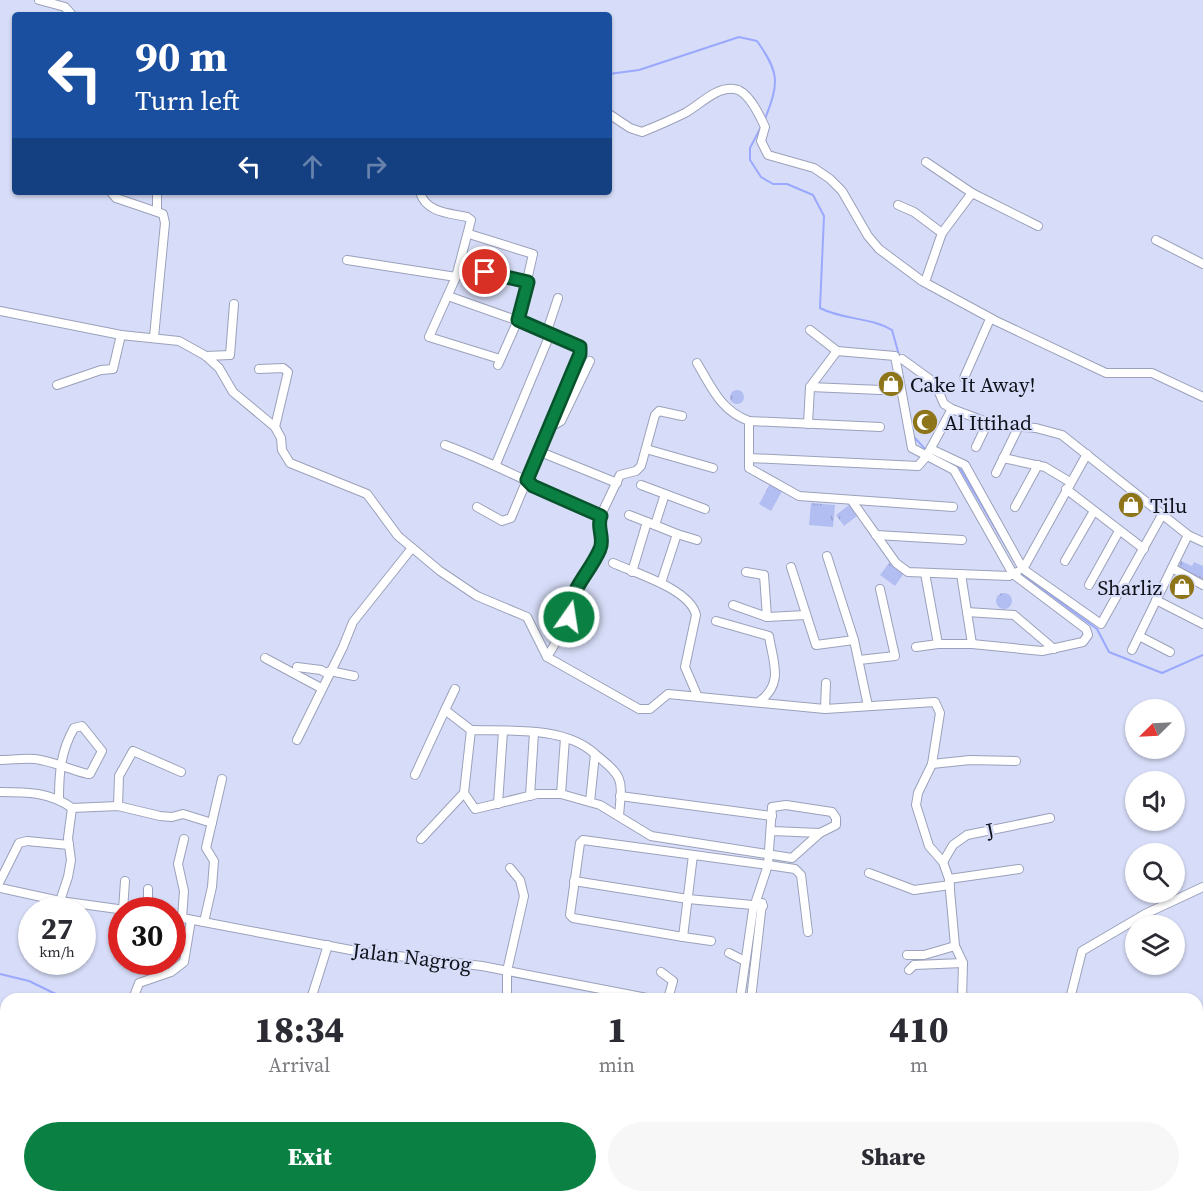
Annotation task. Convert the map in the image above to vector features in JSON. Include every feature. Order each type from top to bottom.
[{"type":"street","points":[[39,0],[65,7],[69,12]]},
{"type":"street","points":[[612,116],[630,128],[642,132],[687,111],[712,94],[732,88],[740,91],[764,123],[761,141],[768,155],[814,168],[830,179],[842,191],[868,236],[879,249],[925,282],[990,319],[1106,373],[1152,373],[1203,397]]},
{"type":"street","points":[[926,162],[972,193],[1038,226]]},
{"type":"street","points":[[925,282],[942,233],[972,193]]},
{"type":"street","points":[[114,195],[116,198],[157,210],[163,214],[165,223],[154,337]]},
{"type":"street","points":[[157,195],[157,210]]},
{"type":"street","points":[[421,195],[425,203],[435,210],[470,218],[470,234],[456,277],[430,338],[499,362],[518,320],[533,254],[470,234]]},
{"type":"street","points":[[897,205],[914,212],[942,233]]},
{"type":"street","points":[[1156,240],[1203,264]]},
{"type":"street","points":[[347,260],[456,277]]},
{"type":"street","points":[[459,266],[528,282]]},
{"type":"street","points":[[448,296],[549,332],[576,343],[581,350],[550,427],[508,520],[502,521],[477,507]]},
{"type":"street","points":[[496,464],[549,332],[558,298]]},
{"type":"street","points":[[206,356],[230,354],[234,304]]},
{"type":"street","points":[[0,311],[121,335],[180,341],[206,356],[219,368],[234,393],[274,427],[281,438],[282,450],[290,463],[367,494],[391,528],[411,548],[474,595],[527,617],[547,657],[639,709],[650,709],[666,694],[697,695],[825,709],[937,704],[940,713],[932,764],[918,792],[918,816],[932,851],[943,862],[950,882],[955,946],[963,963],[962,993]]},
{"type":"street","points":[[964,378],[990,319]]},
{"type":"street","points":[[810,330],[837,351],[898,358],[935,383],[944,404],[952,409],[988,422],[1018,428],[1036,428],[1062,435],[1188,535],[1203,542]]},
{"type":"street","points":[[57,385],[101,370],[113,369],[121,335]]},
{"type":"street","points":[[808,424],[810,387],[837,351]]},
{"type":"street","points":[[898,358],[910,446],[926,457],[954,470],[1013,574],[1086,629],[1088,638],[1083,642],[1054,649],[1032,651],[972,644],[938,644],[916,647]]},
{"type":"street","points":[[550,427],[561,421],[590,361]]},
{"type":"street","points":[[697,363],[718,399],[732,415],[749,421],[880,427]]},
{"type":"street","points":[[259,369],[283,368],[288,372],[274,427]]},
{"type":"street","points":[[810,387],[882,390]]},
{"type":"street","points":[[749,458],[920,465],[952,409]]},
{"type":"street","points":[[547,657],[569,621],[570,601],[601,547],[599,525],[601,516],[621,474],[636,471],[641,466],[655,415],[659,411],[664,410],[681,416]]},
{"type":"street","points":[[749,421],[749,468],[799,496],[953,507]]},
{"type":"street","points":[[975,447],[988,422]]},
{"type":"street","points":[[996,473],[1018,428]]},
{"type":"street","points":[[445,444],[496,464],[527,480],[533,486],[601,516]]},
{"type":"street","points":[[646,448],[713,468]]},
{"type":"street","points":[[931,449],[966,467],[1023,569],[1102,623],[1162,515]]},
{"type":"street","points":[[538,451],[617,483]]},
{"type":"street","points":[[852,501],[896,563],[908,572],[1013,574],[1023,569],[1088,454]]},
{"type":"street","points":[[1003,458],[1038,465],[1056,472],[1094,511],[1144,549]]},
{"type":"street","points":[[1015,507],[1038,465]]},
{"type":"street","points":[[641,485],[705,509]]},
{"type":"street","points":[[632,572],[664,494]]},
{"type":"street","points":[[1065,561],[1094,511]]},
{"type":"street","points":[[629,515],[697,540]]},
{"type":"street","points":[[1089,585],[1119,531]]},
{"type":"street","points":[[661,583],[677,534]]},
{"type":"street","points":[[876,535],[962,540]]},
{"type":"street","points":[[1132,650],[1188,535]]},
{"type":"street","points":[[297,740],[353,622],[411,548]]},
{"type":"street","points":[[827,556],[854,640],[859,660],[858,669],[868,706]]},
{"type":"street","points":[[613,563],[661,583],[681,596],[695,611],[685,667],[697,695]]},
{"type":"street","points":[[791,567],[816,645],[854,640]]},
{"type":"street","points":[[1172,568],[1203,585]]},
{"type":"street","points":[[746,572],[764,575],[767,616]]},
{"type":"street","points":[[925,573],[938,644]]},
{"type":"street","points":[[961,574],[972,644]]},
{"type":"street","points":[[859,660],[895,656],[880,589]]},
{"type":"street","points":[[1156,600],[1203,624]]},
{"type":"street","points":[[733,605],[767,616],[806,615]]},
{"type":"street","points":[[967,612],[1014,615],[1054,649]]},
{"type":"street","points":[[716,621],[769,636],[775,684],[770,694],[760,701]]},
{"type":"street","points":[[1139,636],[1170,652]]},
{"type":"street","points":[[265,658],[321,688]]},
{"type":"street","points":[[297,667],[354,676]]},
{"type":"street","points":[[825,709],[826,683]]},
{"type":"street","points":[[415,775],[455,689]]},
{"type":"street","points":[[445,710],[471,730],[565,738],[595,754],[618,773],[619,816]]},
{"type":"street","points":[[0,760],[36,759],[60,766],[88,774],[93,772],[102,751],[82,726],[74,728],[64,746],[60,766],[59,798]]},
{"type":"street","points":[[422,839],[464,793],[471,730]]},
{"type":"street","points":[[498,804],[503,732]]},
{"type":"street","points":[[530,795],[534,734]]},
{"type":"street","points":[[561,794],[565,738]]},
{"type":"street","points":[[118,806],[119,776],[133,751],[181,772]]},
{"type":"street","points":[[590,802],[595,754]]},
{"type":"street","points":[[932,764],[970,760],[1016,761]]},
{"type":"street","points":[[204,922],[212,887],[214,861],[206,849],[222,779]]},
{"type":"street","points":[[0,792],[28,792],[59,798],[72,808],[118,806],[160,816],[172,817],[183,814],[212,823]]},
{"type":"street","points":[[464,793],[475,809],[530,795],[561,794],[590,802],[619,816],[651,836],[769,855],[792,858],[820,833],[836,825],[836,818],[832,812],[775,805],[771,807],[772,816],[771,831],[769,855],[768,865],[745,961],[741,993]]},
{"type":"street","points":[[620,796],[772,816]]},
{"type":"street","points":[[61,897],[68,877],[72,808]]},
{"type":"street","name":"J","points":[[943,862],[953,845],[967,835],[1050,818]]},
{"type":"street","points":[[771,831],[820,833]]},
{"type":"street","points":[[183,839],[178,864],[184,897]]},
{"type":"street","points":[[711,941],[573,918],[570,912],[580,843],[584,840],[768,865],[800,872],[808,932]]},
{"type":"street","points":[[0,881],[19,843],[27,841],[69,845]]},
{"type":"street","points":[[683,937],[693,855]]},
{"type":"street","points":[[507,993],[507,971],[524,896],[520,880],[510,868]]},
{"type":"street","points":[[869,873],[914,890],[1019,869]]},
{"type":"street","points":[[124,881],[124,897]]},
{"type":"street","points":[[574,881],[688,899],[758,906]]},
{"type":"street","points":[[1072,993],[1082,951],[1146,914],[1203,887]]},
{"type":"street","points":[[0,888],[42,897]]},
{"type":"street","points":[[147,889],[147,897]]},
{"type":"street","points":[[751,993],[758,906]]},
{"type":"street","name":"Jalan Nagrog","points":[[186,919],[328,945],[507,971],[621,993]]},
{"type":"street","points":[[313,993],[328,945]]},
{"type":"street","points":[[907,955],[924,955],[955,946]]},
{"type":"street","points":[[729,953],[745,961]]},
{"type":"street","points":[[909,970],[914,965],[963,963]]},
{"type":"street","points":[[661,972],[673,981],[670,993]]},
{"type":"street","points":[[135,993],[139,983],[162,975]]},
{"type":"green space","points":[[734,390],[740,390],[744,397],[740,404],[734,404],[730,400],[730,394]]},
{"type":"green space","points":[[770,484],[782,491],[771,511],[759,504]]},
{"type":"green space","points":[[811,503],[835,505],[833,527],[809,525]]},
{"type":"green space","points":[[849,505],[857,516],[844,526],[836,515]]},
{"type":"green space","points":[[1181,561],[1192,566],[1194,562],[1203,566],[1203,580],[1178,568]]},
{"type":"green space","points":[[889,563],[904,573],[895,586],[880,575]]},
{"type":"green space","points":[[1004,593],[1010,595],[1012,601],[1010,607],[1004,609],[998,607],[996,601],[998,595]]},
{"type":"waterway","points":[[612,74],[639,70],[739,37],[757,41],[770,62],[775,78],[773,96],[765,119]]},
{"type":"waterway","points":[[761,127],[750,148],[750,160],[761,177],[773,184],[787,184],[813,195],[824,216],[820,308],[892,330],[899,355]]},
{"type":"waterway","points":[[914,437],[926,450]]},
{"type":"waterway","points":[[941,458],[961,470],[1022,574],[1097,629],[1109,652],[1162,673],[1203,655]]},
{"type":"waterway","points":[[0,974],[29,981],[54,993]]},
{"type":"place","name":"Cake It Away!","points":[[891,384]]},
{"type":"place","name":"Al Ittihad","points":[[925,422]]},
{"type":"place","name":"Tilu","points":[[1131,505]]},
{"type":"place","name":"Sharliz","points":[[1182,587]]},
{"type":"route","points":[[485,272],[528,282],[518,320],[576,343],[581,350],[527,480],[533,486],[601,516],[599,525],[601,547],[570,601],[569,617]]}]
